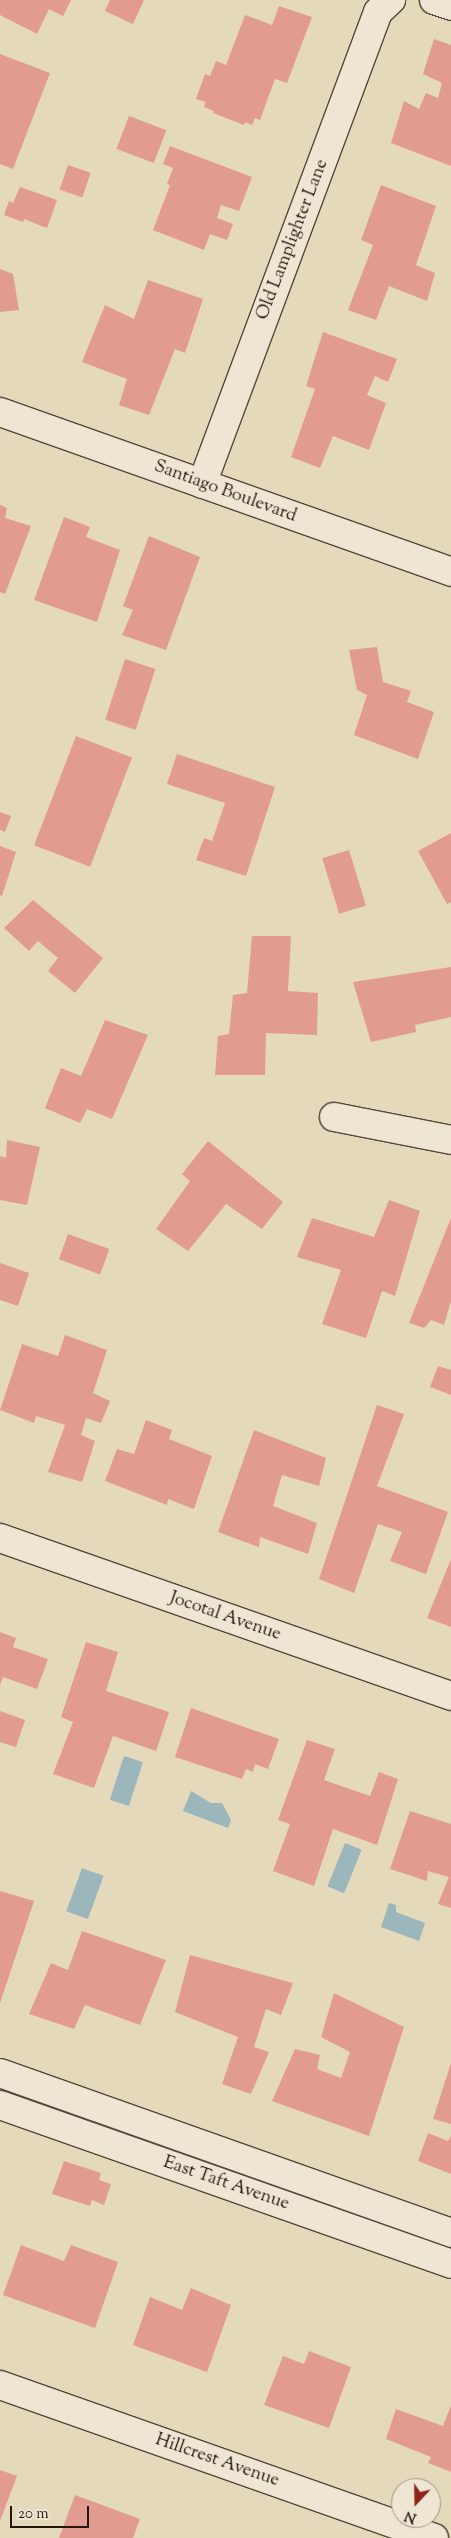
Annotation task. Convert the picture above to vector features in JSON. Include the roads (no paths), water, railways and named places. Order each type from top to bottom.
[{"type":"street","name":"Old Lamplighter Lane","points":[[202,484],[378,12],[391,0]]},
{"type":"street","points":[[434,0],[451,6]]},
{"type":"street","name":"Santiago Boulevard","points":[[0,412],[451,572]]},
{"type":"street","points":[[334,1117],[451,1140]]},
{"type":"street","name":"Jocotal Avenue","points":[[0,1538],[451,1696]]},
{"type":"street","name":"East Taft Avenue","points":[[0,2073],[451,2232]]},
{"type":"street","name":"East Taft Avenue","points":[[0,2105],[451,2264]]},
{"type":"street","name":"Hillcrest Avenue","points":[[0,2385],[434,2538]]},
{"type":"water","points":[[124,1756],[143,1762],[129,1806],[110,1800]]},
{"type":"water","points":[[191,1791],[211,1803],[222,1803],[231,1820],[228,1828],[183,1811]]},
{"type":"water","points":[[345,1843],[362,1850],[344,1893],[327,1887]]},
{"type":"water","points":[[82,1868],[104,1876],[88,1919],[66,1911]]},
{"type":"water","points":[[389,1903],[396,1905],[396,1912],[425,1923],[419,1941],[381,1927]]}]
